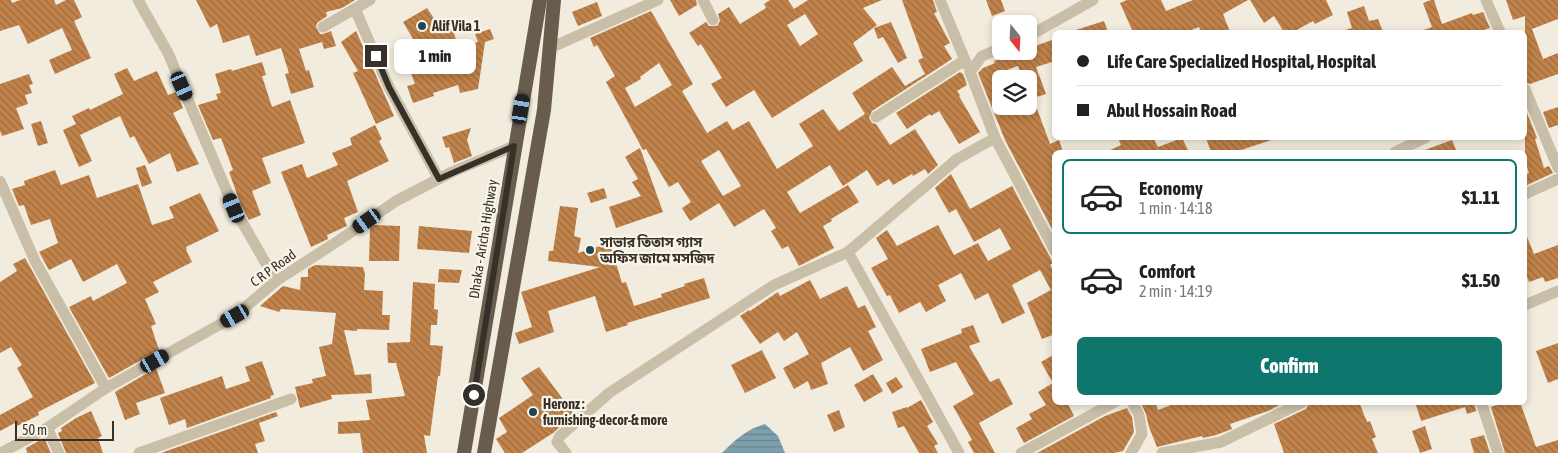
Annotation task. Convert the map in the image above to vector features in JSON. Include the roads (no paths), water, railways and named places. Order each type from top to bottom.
[{"type":"highway","name":"Dhaka - Aricha Highway","points":[[464,453],[540,0]]},
{"type":"highway","points":[[484,453],[544,110],[554,0]]},
{"type":"street","points":[[138,0],[168,53],[234,208],[276,281]]},
{"type":"street","points":[[323,27],[370,0]]},
{"type":"street","points":[[550,48],[658,0]]},
{"type":"street","points":[[703,0],[713,20]]},
{"type":"street","points":[[940,0],[995,138],[1052,241]]},
{"type":"street","points":[[1038,31],[1093,0]]},
{"type":"street","points":[[1486,0],[1499,30]]},
{"type":"street","points":[[355,9],[389,87],[439,179]]},
{"type":"street","points":[[970,72],[982,56],[992,52]]},
{"type":"street","points":[[876,117],[965,60]]},
{"type":"street","points":[[1527,94],[1558,168]]},
{"type":"street","points":[[566,453],[557,442],[560,436],[610,393],[774,285],[848,252],[957,159],[995,138]]},
{"type":"street","points":[[1399,150],[1421,140]]},
{"type":"street","name":"C R P Road","points":[[1,453],[47,428],[106,388],[235,316],[276,281],[396,201],[439,179],[514,146]]},
{"type":"street","points":[[1527,193],[1558,179]]},
{"type":"street","points":[[0,181],[35,261],[106,388]]},
{"type":"street","points":[[848,252],[959,453]]},
{"type":"street","points":[[1527,304],[1558,291]]},
{"type":"street","points":[[139,453],[291,399]]},
{"type":"street","points":[[1021,453],[1109,405]]},
{"type":"street","points":[[1131,453],[1142,434],[1139,415],[1134,405]]},
{"type":"street","points":[[1162,453],[1221,442],[1297,405]]},
{"type":"street","points":[[1481,405],[1498,453]]},
{"type":"street","points":[[47,428],[59,453]]},
{"type":"water","points":[[765,424],[778,436],[785,453],[722,453],[742,436]]},
{"type":"place","name":"Alif Vila 1","points":[[422,26]]},
{"type":"place","name":"সাভার তিতাস গ্যাস অফিস জামে মসজিদ","points":[[590,250]]},
{"type":"place","name":"Heronz : furnishing-decor-& more","points":[[533,412]]}]
